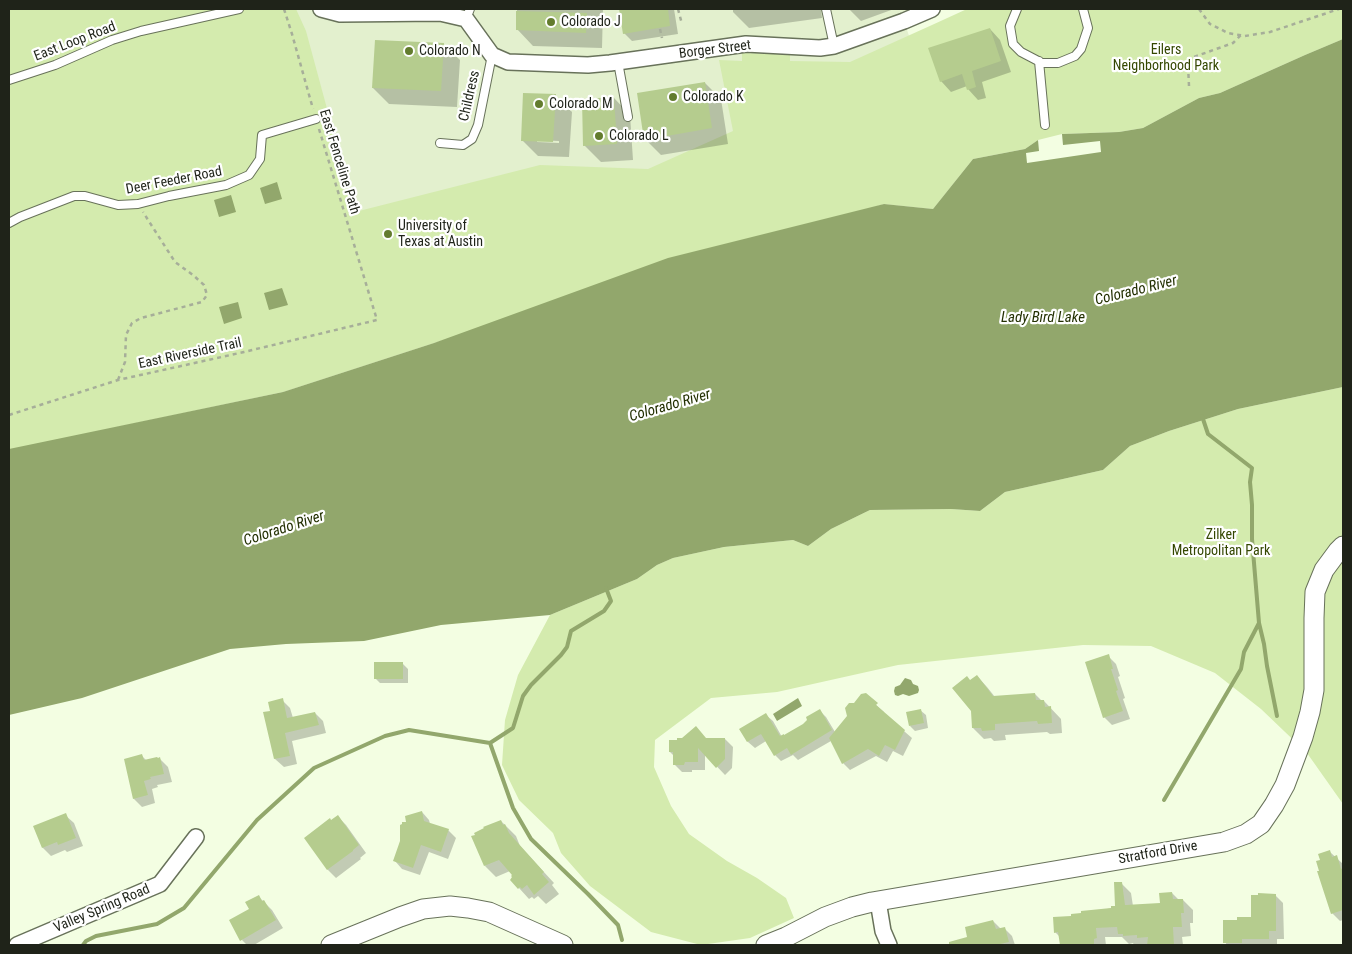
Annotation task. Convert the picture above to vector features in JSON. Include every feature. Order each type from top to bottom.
[{"type":"street","points":[[321,9],[340,14],[468,14],[492,55]]},
{"type":"street","name":"Borger Street","points":[[492,55],[508,62],[588,65],[746,44],[820,48],[834,46],[932,9]]},
{"type":"street","name":"Stratford Drive","points":[[766,945],[825,917],[878,900],[1224,842],[1246,834],[1261,824],[1285,785],[1303,737],[1314,690],[1315,592],[1324,570],[1343,546]]},
{"type":"street","name":"Valley Spring Road","points":[[17,945],[160,884],[196,837]]},
{"type":"street","points":[[878,900],[883,931],[889,945]]},
{"type":"street","points":[[331,945],[423,909],[450,906],[488,912],[563,945]]},
{"type":"lane","name":"East Loop Road","points":[[9,80],[55,65],[112,40],[141,31],[238,9]]},
{"type":"lane","points":[[826,9],[834,46]]},
{"type":"lane","points":[[1016,9],[1010,26],[1013,44],[1021,52],[1042,63],[1058,63],[1075,56],[1081,48],[1088,28],[1083,9]]},
{"type":"lane","name":"Childress","points":[[440,143],[463,145],[472,139],[478,125],[492,55]]},
{"type":"lane","points":[[1039,61],[1045,125]]},
{"type":"lane","points":[[618,62],[628,117]]},
{"type":"lane","name":"Deer Feeder Road","points":[[9,223],[20,216],[74,196],[85,196],[118,205],[138,204],[226,185],[249,175],[260,159],[262,135],[316,119]]},
{"type":"path","name":"East Fenceline Path","points":[[284,9],[377,320]]},
{"type":"path","points":[[678,9],[682,24]]},
{"type":"path","points":[[1199,9],[1210,24],[1228,33],[1245,36],[1270,32],[1339,9]]},
{"type":"path","points":[[660,29],[662,38]]},
{"type":"path","points":[[1189,86],[1188,65],[1191,58],[1233,43],[1241,35]]},
{"type":"path","points":[[118,380],[125,362],[126,335],[132,323],[141,318],[202,302],[207,295],[204,285],[193,274],[175,262],[138,204]]},
{"type":"path","name":"East Riverside Trail","points":[[9,415],[118,380],[377,320]]},
{"type":"shaded area","name":"University of Texas at Austin","points":[[9,9],[932,9],[904,21],[957,179],[933,209],[884,204],[434,343],[283,392]]},
{"type":"green space","name":"University of Texas at Austin","points":[[9,9],[296,9],[306,31],[355,212],[540,165],[648,169],[733,131],[719,60],[742,61],[742,53],[790,54],[790,61],[850,62],[967,9],[1343,9],[1343,39],[1220,93],[1199,98],[1143,128],[1119,132],[1062,134],[1038,140],[1025,149],[973,159],[933,209],[884,204],[434,343],[283,392],[9,450]]},
{"type":"green space","name":"Zilker Metropolitan Park","points":[[1343,387],[1343,804],[1307,753],[1261,709],[1215,673],[1151,646],[1083,645],[898,665],[777,692],[711,698],[655,740],[654,767],[671,806],[689,834],[727,861],[757,878],[786,898],[794,918],[750,938],[701,945],[651,932],[590,886],[561,853],[553,833],[519,800],[502,765],[505,720],[518,675],[550,615],[637,579],[657,565],[673,558],[724,547],[793,540],[808,546],[831,529],[870,510],[951,509],[980,511],[1005,492],[1103,470],[1130,446],[1169,431],[1238,409]]},
{"type":"water","name":"Lady Bird Lake","points":[[1343,39],[1343,387],[1238,409],[1169,431],[1130,446],[1103,470],[1005,492],[980,511],[951,509],[870,510],[831,529],[808,546],[793,540],[724,547],[673,558],[657,565],[637,579],[550,615],[441,625],[364,641],[286,644],[230,649],[82,698],[9,715],[9,449],[283,392],[434,343],[668,258],[884,204],[933,209],[973,159],[1025,149],[1038,140],[1039,151],[1026,153],[1027,163],[1101,152],[1100,141],[1063,145],[1062,134],[1119,132],[1143,128],[1199,98],[1220,93]]},
{"type":"water","points":[[277,182],[282,199],[265,204],[260,188]]},
{"type":"water","points":[[231,195],[236,212],[219,217],[214,200]]},
{"type":"water","points":[[282,288],[288,305],[269,310],[264,293]]},
{"type":"water","points":[[238,302],[242,318],[224,324],[219,307]]},
{"type":"water","points":[[905,678],[918,686],[918,693],[909,696],[903,694],[895,695],[895,687],[900,685]]},
{"type":"water","points":[[798,698],[802,706],[777,721],[773,714]]},
{"type":"building","points":[[619,9],[668,9],[670,26],[623,34]]},
{"type":"building","name":"Colorado J","points":[[516,11],[587,13],[586,33],[516,30]]},
{"type":"building","points":[[990,28],[1001,61],[972,71],[976,87],[967,90],[962,74],[940,82],[928,48]]},
{"type":"building","points":[[375,40],[444,43],[441,91],[372,88]]},
{"type":"building","points":[[705,82],[712,128],[644,140],[637,93]]},
{"type":"building","points":[[523,93],[556,94],[553,142],[521,141]]},
{"type":"building","points":[[614,97],[617,144],[583,146],[582,99]]},
{"type":"building","points":[[1109,654],[1113,669],[1111,669],[1118,690],[1116,691],[1123,711],[1103,718],[1085,662]]},
{"type":"building","points":[[374,662],[403,662],[403,679],[374,679]]},
{"type":"building","points":[[977,675],[993,696],[1035,693],[1036,700],[1044,700],[1045,707],[1051,706],[1052,723],[1038,724],[1037,721],[995,724],[995,730],[982,731],[981,728],[972,728],[971,711],[952,688],[967,676],[970,680]]},
{"type":"building","points":[[866,693],[878,703],[876,705],[905,730],[895,750],[885,745],[879,756],[868,749],[842,764],[829,738],[847,716],[845,708],[849,703],[854,703],[861,694]]},
{"type":"building","points":[[283,698],[287,718],[315,712],[319,725],[285,733],[290,756],[274,759],[263,712],[270,711],[268,702]]},
{"type":"building","points":[[820,709],[832,730],[791,755],[787,748],[774,756],[761,734],[747,742],[739,729],[766,713],[780,736],[803,724],[807,720],[806,717]]},
{"type":"building","points":[[921,709],[924,723],[909,726],[906,712]]},
{"type":"building","points":[[696,726],[706,738],[725,738],[725,759],[716,768],[698,748],[698,762],[685,762],[684,765],[673,765],[673,752],[669,752],[669,740],[682,738]]},
{"type":"building","points":[[142,754],[144,760],[160,757],[164,774],[150,777],[151,779],[144,781],[148,795],[133,799],[124,759]]},
{"type":"building","points":[[422,811],[424,821],[449,829],[441,852],[421,845],[413,868],[393,861],[400,841],[400,825],[402,822],[406,822],[405,816]]},
{"type":"building","points":[[66,813],[76,838],[58,845],[57,842],[42,848],[33,826]]},
{"type":"building","points":[[338,815],[359,845],[327,870],[304,838],[330,818],[331,820]]},
{"type":"building","points":[[501,820],[509,833],[544,872],[542,874],[549,882],[534,895],[527,885],[522,889],[520,887],[518,889],[510,880],[512,875],[499,860],[484,866],[471,836],[475,835],[474,833],[483,827]]},
{"type":"building","points":[[1330,850],[1332,857],[1337,855],[1341,869],[1343,868],[1343,910],[1331,914],[1317,871],[1319,871],[1316,861],[1320,860],[1318,854]]},
{"type":"building","points":[[1114,882],[1122,882],[1125,905],[1160,903],[1159,893],[1172,892],[1173,899],[1183,899],[1182,927],[1173,927],[1174,945],[1147,945],[1148,937],[1137,938],[1137,935],[1123,936],[1123,934],[1118,934],[1117,927],[1096,928],[1097,938],[1094,939],[1094,944],[1060,945],[1058,932],[1054,933],[1053,917],[1071,916],[1071,914],[1081,913],[1081,911],[1115,906]]},
{"type":"building","points":[[1258,893],[1276,894],[1276,931],[1269,931],[1269,939],[1242,939],[1242,943],[1223,943],[1223,920],[1251,917],[1251,895],[1258,895]]},
{"type":"building","points":[[259,895],[276,920],[240,941],[229,920],[249,909],[245,902]]},
{"type":"building","points":[[993,920],[996,929],[1005,927],[1009,942],[996,945],[949,945],[949,942],[967,937],[965,927]]},
{"type":"waterway","points":[[1164,800],[1241,669],[1244,652],[1259,623],[1252,539],[1250,482],[1252,468],[1208,434],[1202,416]]},
{"type":"waterway","points":[[83,945],[86,941],[96,936],[157,924],[184,908],[257,820],[314,768],[385,736],[409,730],[490,743],[513,728],[523,696],[567,647],[571,631],[604,611],[611,601],[606,588]]},
{"type":"waterway","points":[[1259,623],[1277,716]]},
{"type":"waterway","points":[[490,743],[513,808],[531,839],[618,925],[622,940]]},
{"type":"place","name":"Colorado J","points":[[551,22]]},
{"type":"place","name":"Colorado N","points":[[409,51]]},
{"type":"place","name":"Colorado K","points":[[673,97]]},
{"type":"place","name":"Colorado M","points":[[539,104]]},
{"type":"place","name":"Colorado L","points":[[599,136]]},
{"type":"place","name":"University of Texas at Austin","points":[[388,234]]},
{"type":"park label","name":"Eilers Neighborhood Park","points":[[1166,58]]},
{"type":"water label","name":"Colorado River","points":[[1136,291]]},
{"type":"water label","name":"Colorado River","points":[[670,406]]},
{"type":"water label","name":"Colorado River","points":[[284,529]]}]
